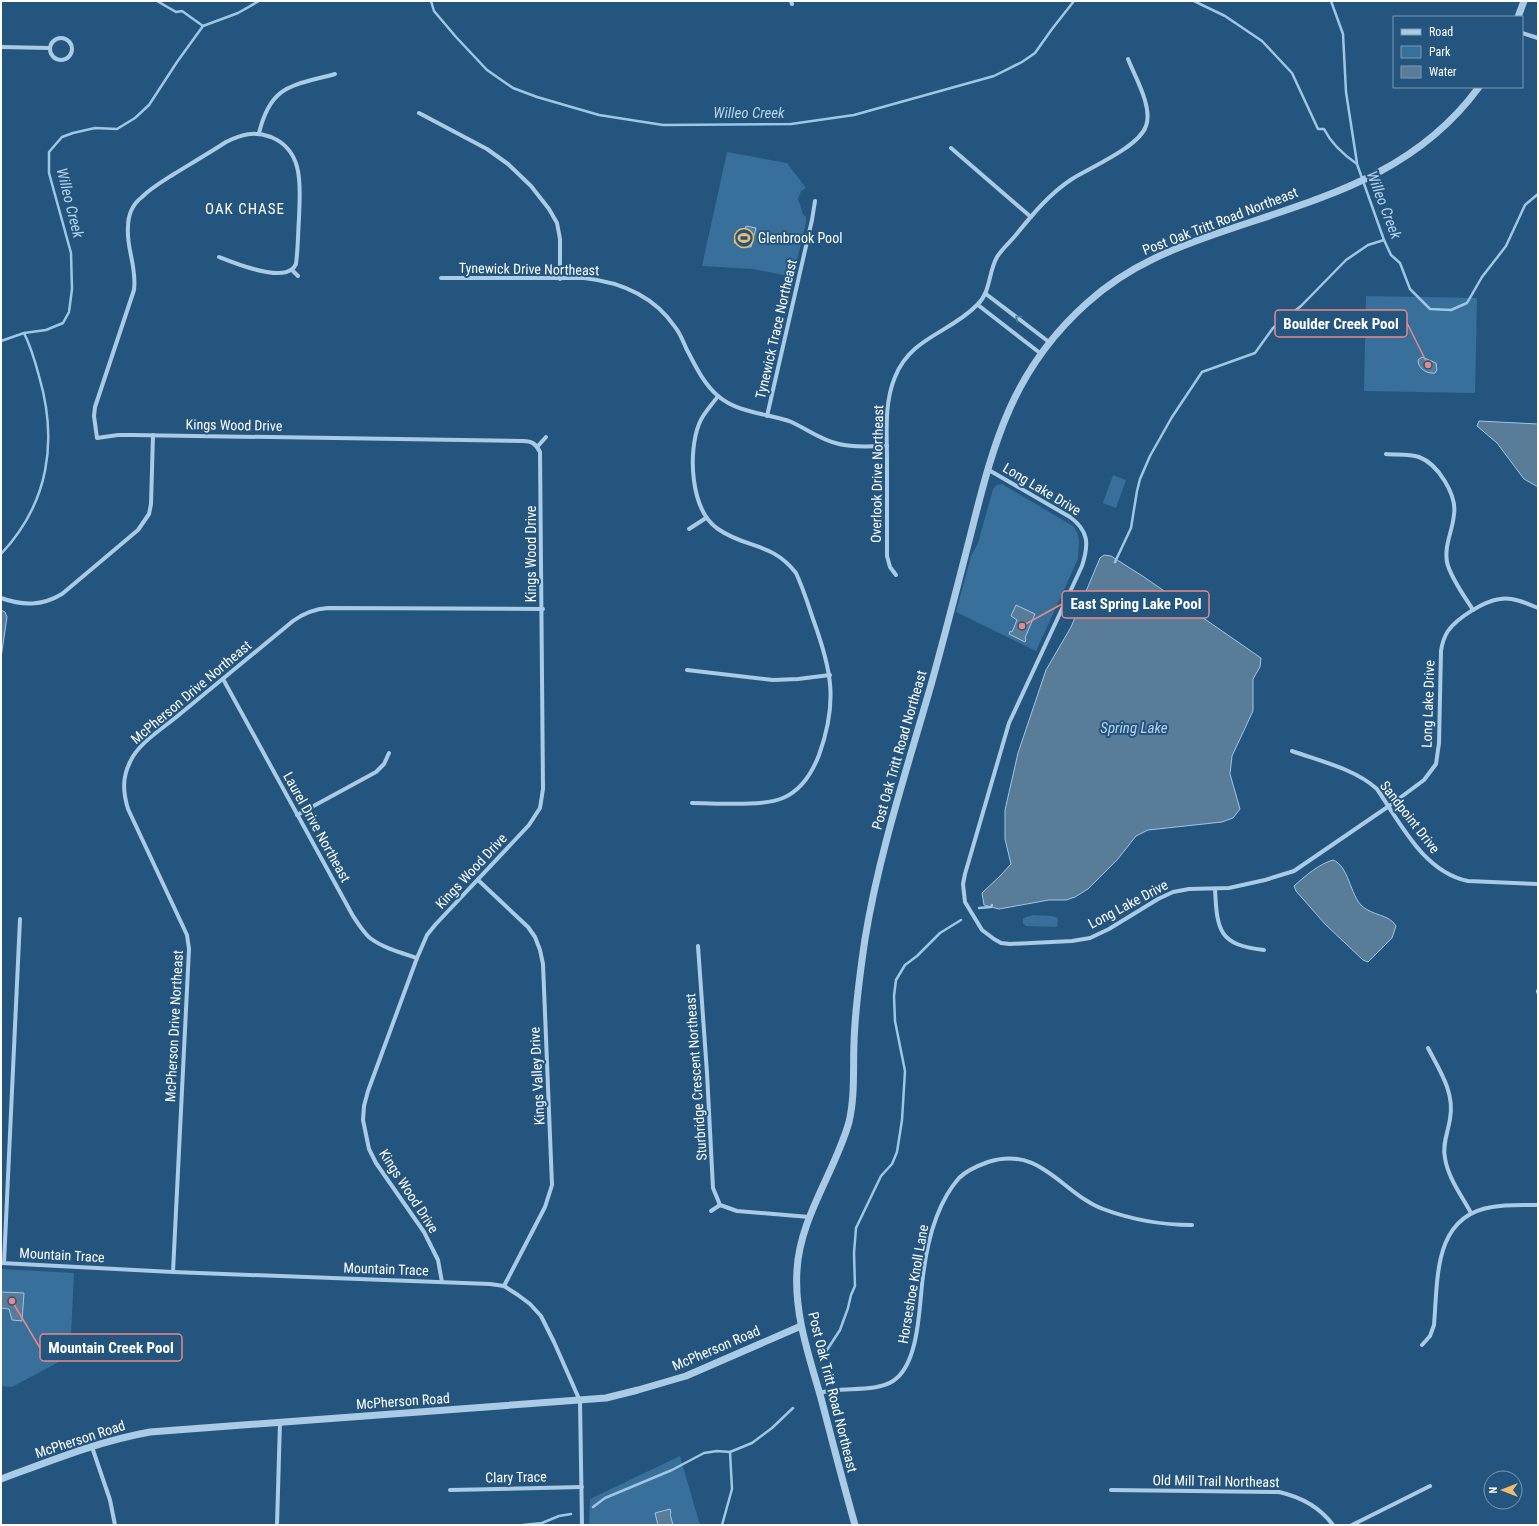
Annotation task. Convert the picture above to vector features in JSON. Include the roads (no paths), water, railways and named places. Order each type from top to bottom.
[{"type":"street","points":[[1518,16],[1524,1]]},
{"type":"street","points":[[1523,33],[1538,38]]},
{"type":"street","points":[[63,38],[69,42],[72,48],[70,55],[64,60],[61,60],[52,55],[50,48],[51,44],[56,39],[63,38]]},
{"type":"street","points":[[1,47],[50,48]]},
{"type":"street","name":"Overlook Drive Northeast","points":[[896,575],[890,567],[887,556],[887,446],[890,393],[899,369],[904,360],[922,343],[978,305],[986,294],[996,258],[1048,198],[1071,179],[1126,147],[1141,136],[1146,126],[1148,113],[1145,101],[1128,59]]},
{"type":"street","points":[[219,257],[237,265],[255,270],[275,272],[292,270],[296,264],[300,183],[297,166],[293,157],[282,144],[275,139],[259,133],[263,116],[268,106],[276,96],[297,84],[336,74]]},
{"type":"street","name":"Post Oak Tritt Road Northeast","points":[[854,1525],[802,1326],[797,1286],[797,1267],[799,1253],[809,1217],[837,1154],[849,1121],[852,1104],[854,1038],[858,995],[872,896],[932,681],[987,469],[1007,412],[1020,387],[1048,342],[1079,310],[1122,275],[1146,262],[1192,242],[1341,190],[1402,160],[1434,137],[1454,117],[1478,88]]},
{"type":"street","points":[[419,113],[487,149],[508,164],[531,186],[550,209],[557,223],[560,239],[560,279]]},
{"type":"street","name":"Kings Wood Drive","points":[[259,133],[248,134],[226,142],[152,188],[141,197],[134,206],[130,215],[128,226],[128,237],[135,270],[134,290],[95,407],[94,416],[97,438],[118,435],[153,435],[531,441],[538,446],[542,459],[543,789],[540,808],[529,825],[427,935],[417,958],[368,1091],[364,1106],[363,1120],[369,1149],[376,1163],[424,1232],[438,1260],[442,1282]]},
{"type":"street","points":[[951,148],[1031,217]]},
{"type":"street","name":"Tynewick Trace Northeast","points":[[768,416],[815,201]]},
{"type":"street","points":[[292,270],[298,276]]},
{"type":"street","name":"Tynewick Drive Northeast","points":[[441,278],[601,280],[629,290],[650,301],[666,315],[676,328],[702,378],[718,396],[740,408],[789,421],[822,438],[840,445],[887,446]]},
{"type":"street","points":[[986,294],[1048,342]]},
{"type":"street","points":[[978,305],[1040,353]]},
{"type":"street","points":[[692,804],[767,802],[784,797],[798,788],[811,774],[821,749],[830,707],[830,675],[820,636],[796,573],[782,558],[769,550],[724,533],[717,528],[706,518],[695,490],[694,444],[700,422],[718,396]]},
{"type":"street","points":[[1,598],[30,605],[54,599],[62,594],[138,530],[149,514],[151,504],[153,435]]},
{"type":"street","points":[[538,446],[546,437]]},
{"type":"street","points":[[1386,454],[1413,456],[1427,461],[1433,466],[1450,490],[1455,506],[1455,513],[1447,544],[1447,563],[1452,575],[1473,610]]},
{"type":"street","name":"Long Lake Drive","points":[[987,469],[1080,524],[1084,532],[1086,543],[1086,553],[1082,566],[1007,729],[965,874],[963,884],[965,902],[982,930],[988,936],[1001,943],[1021,944],[1072,941],[1090,938],[1172,892],[1190,888],[1215,889],[1251,884],[1294,871],[1389,806],[1424,780],[1436,764],[1439,743],[1440,660],[1442,644],[1454,624],[1473,610],[1491,601],[1499,599],[1521,601],[1538,608]]},
{"type":"street","points":[[689,528],[706,518]]},
{"type":"street","name":"McPherson Drive Northeast","points":[[173,1272],[189,949],[187,935],[128,809],[123,784],[130,761],[139,748],[304,613],[315,609],[328,608],[543,609]]},
{"type":"street","points":[[687,670],[773,680],[830,675]]},
{"type":"street","name":"Laurel Drive Northeast","points":[[223,678],[297,815],[361,928],[370,938],[381,944],[417,958]]},
{"type":"street","name":"Sandpoint Drive","points":[[1292,751],[1361,777],[1377,789],[1423,854],[1435,866],[1446,873],[1468,881],[1538,884]]},
{"type":"street","points":[[297,815],[376,772],[384,764],[389,753]]},
{"type":"street","name":"Kings Valley Drive","points":[[478,880],[528,927],[535,937],[543,964],[552,1185],[546,1206],[504,1286]]},
{"type":"street","points":[[1215,889],[1216,916],[1224,935],[1239,946],[1264,950]]},
{"type":"street","points":[[2,1263],[20,919]]},
{"type":"street","name":"Sturbridge Crescent Northeast","points":[[698,946],[713,1188],[720,1205]]},
{"type":"street","points":[[1428,1048],[1448,1086],[1450,1097],[1451,1111],[1444,1144],[1445,1159],[1451,1176],[1471,1213]]},
{"type":"street","name":"Horseshoe Knoll Lane","points":[[819,1393],[834,1389],[879,1387],[900,1376],[910,1358],[916,1337],[926,1257],[936,1219],[952,1188],[969,1170],[996,1159],[1021,1159],[1038,1166],[1102,1208],[1173,1225],[1192,1225]]},
{"type":"street","points":[[711,1211],[720,1205],[736,1211],[809,1217]]},
{"type":"street","points":[[1422,1345],[1430,1336],[1434,1325],[1439,1266],[1444,1243],[1455,1227],[1471,1213],[1492,1206],[1538,1205]]},
{"type":"street","name":"Mountain Trace","points":[[2,1263],[173,1272],[490,1284],[504,1286],[524,1299],[541,1316],[580,1401],[582,1525]]},
{"type":"street","name":"McPherson Road","points":[[1,1479],[92,1446],[131,1435],[150,1432],[606,1398],[668,1382],[802,1326]]},
{"type":"street","points":[[277,1525],[280,1422]]},
{"type":"street","points":[[92,1446],[110,1500],[115,1525]]},
{"type":"street","points":[[1352,1525],[1430,1486]]},
{"type":"street","name":"Clary Trace","points":[[450,1490],[582,1487]]},
{"type":"street","name":"Old Mill Trail Northeast","points":[[1111,1490],[1279,1492],[1305,1500],[1322,1513],[1333,1525]]},
{"type":"water","name":"Glenbrook Pool","points":[[746,226],[756,228],[751,247],[748,247],[748,245],[734,243],[737,233],[744,234]]},
{"type":"water","points":[[1422,357],[1436,363],[1437,370],[1435,373],[1426,372],[1421,368],[1418,360]]},
{"type":"water","points":[[1479,421],[1538,424],[1538,487],[1524,479],[1497,443],[1477,426]]},
{"type":"water","name":"Spring Lake","points":[[1104,555],[1111,556],[1144,577],[1261,658],[1260,667],[1253,679],[1253,711],[1232,756],[1230,774],[1240,809],[1233,818],[1222,822],[1148,830],[1136,836],[1117,860],[1088,889],[1075,897],[1066,900],[1049,900],[999,909],[984,905],[982,893],[1011,864],[1005,839],[1005,810],[1018,753],[1046,670],[1071,627],[1100,558]]},
{"type":"water","points":[[1016,605],[1035,614],[1025,638],[1025,642],[1009,634],[1010,631],[1012,632],[1017,620],[1011,616]]},
{"type":"water","points":[[1,610],[5,612],[7,617],[1,658]]},
{"type":"water","points":[[1333,860],[1343,868],[1358,901],[1362,906],[1371,912],[1389,919],[1396,926],[1392,938],[1368,962],[1363,960],[1325,924],[1296,891],[1294,886],[1317,867]]},
{"type":"water","points":[[1,1292],[24,1293],[22,1321],[12,1320],[9,1309],[1,1308]]},
{"type":"water","points":[[670,1509],[673,1525],[658,1525],[655,1513]]},
{"type":"waterway","points":[[157,1],[176,12],[182,11],[203,26]]},
{"type":"waterway","name":"Willeo Creek","points":[[1,341],[24,333],[46,330],[63,323],[69,312],[72,289],[71,253],[49,173],[49,152],[62,137],[95,128],[117,129],[135,118],[149,105],[203,26],[238,13],[259,1]]},
{"type":"waterway","name":"Willeo Creek","points":[[431,1],[434,11],[487,70],[513,88],[537,97],[599,115],[663,125],[791,124],[854,115],[994,76],[1022,62],[1035,53],[1074,1]]},
{"type":"waterway","name":"Willeo Creek","points":[[1194,1],[1225,16],[1262,41],[1292,73],[1318,129],[1324,129],[1338,148],[1357,164],[1384,240],[1391,255],[1400,263],[1410,289],[1430,309],[1451,310],[1467,303],[1482,277],[1506,246],[1525,205],[1538,194]]},
{"type":"waterway","points":[[1331,1],[1343,34],[1346,92],[1357,163]]},
{"type":"waterway","points":[[1115,562],[1131,528],[1140,479],[1150,456],[1172,417],[1202,372],[1255,353],[1273,328],[1301,306],[1346,260],[1368,245],[1384,240]]},
{"type":"waterway","points":[[1,554],[17,534],[30,514],[39,492],[45,470],[48,447],[48,424],[45,400],[34,359],[24,333]]},
{"type":"waterway","points":[[979,908],[991,907],[992,905]]},
{"type":"waterway","points":[[825,1353],[840,1330],[855,1286],[854,1253],[856,1228],[881,1176],[892,1164],[897,1152],[902,1120],[905,1071],[895,1021],[894,996],[896,980],[905,965],[917,956],[940,933],[961,920]]},
{"type":"waterway","points":[[593,1507],[605,1498],[672,1470],[704,1453],[717,1451],[730,1452],[752,1443],[772,1428],[793,1408]]},
{"type":"waterway","points":[[722,1525],[732,1489],[730,1452]]},
{"type":"waterway","points":[[523,1525],[542,1523],[559,1516],[571,1514]]},
{"type":"place","name":"Glenbrook Pool","points":[[744,238]]},
{"type":"place","name":"Boulder Creek Pool","points":[[1428,365]]},
{"type":"place","name":"East Spring Lake Pool","points":[[1022,626]]},
{"type":"place","name":"Mountain Creek Pool","points":[[12,1301]]},
{"type":"district","name":"OAK CHASE","points":[[245,209]]}]
